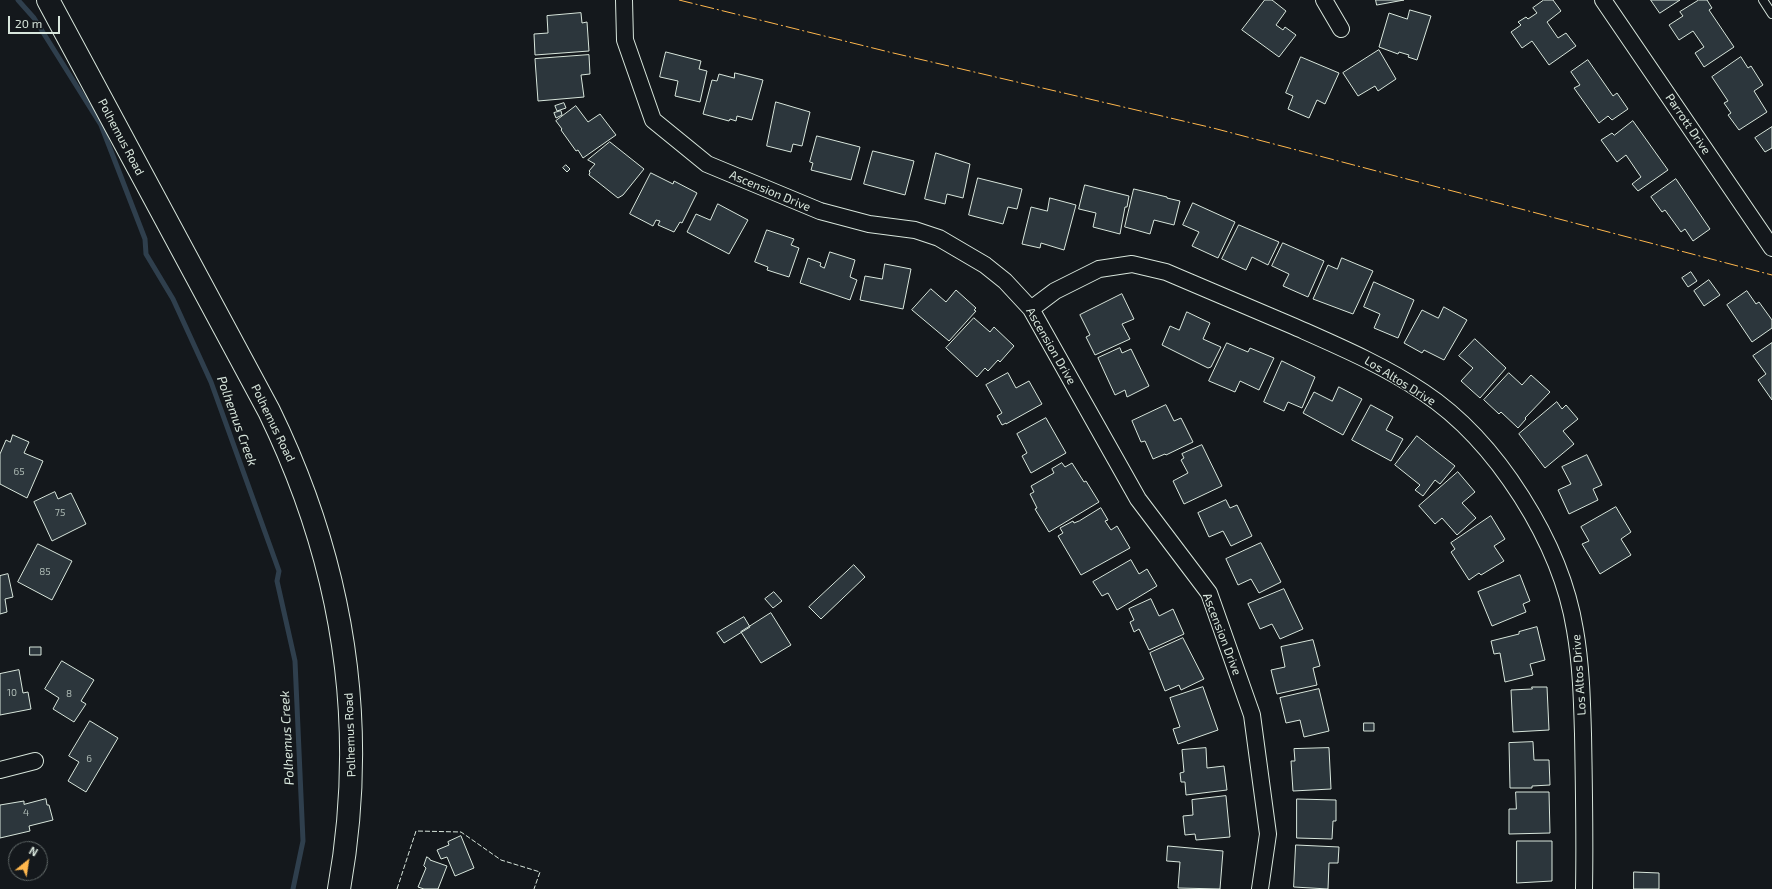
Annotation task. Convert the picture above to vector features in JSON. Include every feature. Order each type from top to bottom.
[{"type":"main road","name":"Polhemus Road","points":[[48,0],[269,411],[287,448],[302,485],[325,557],[334,595],[341,631],[350,700],[352,760],[350,799],[346,849],[340,889]]},
{"type":"street","name":"Ascension Drive","points":[[624,0],[625,40],[652,120],[706,164],[820,212],[869,224],[915,230],[939,238],[985,265],[1005,281],[1030,309],[1138,499],[1209,593],[1252,715],[1268,834],[1260,889]]},
{"type":"street","points":[[1324,0],[1341,29]]},
{"type":"street","name":"Parrott Drive","points":[[1603,0],[1772,248]]},
{"type":"street","name":"Los Altos Drive","points":[[1030,309],[1055,291],[1099,269],[1132,264],[1166,272],[1378,364],[1424,393],[1455,417],[1487,450],[1521,494],[1546,544],[1565,587],[1575,628],[1581,679],[1585,832],[1584,889]]},
{"type":"street","points":[[0,770],[35,761]]},
{"type":"lane","points":[[1763,0],[1772,14]]},
{"type":"building","points":[[1265,0],[1272,0],[1286,11],[1276,25],[1283,30],[1285,27],[1296,35],[1279,57],[1242,30]]},
{"type":"building","points":[[1376,0],[1404,0],[1377,5]]},
{"type":"building","points":[[1544,0],[1553,0],[1561,11],[1547,22],[1558,38],[1566,33],[1576,46],[1549,65],[1532,41],[1522,48],[1511,32],[1521,25],[1518,22],[1526,17],[1528,19],[1537,13],[1533,8]]},
{"type":"building","points":[[1651,0],[1680,0],[1660,13]]},
{"type":"building","points":[[1699,0],[1707,0],[1712,8],[1709,10],[1734,47],[1704,67],[1695,53],[1704,47],[1693,31],[1679,40],[1669,25],[1683,16],[1680,12]]},
{"type":"building","points":[[1410,10],[1431,16],[1417,60],[1408,57],[1409,55],[1399,52],[1398,54],[1379,47],[1389,13],[1407,19]]},
{"type":"building","points":[[581,13],[582,23],[587,22],[589,51],[535,55],[534,34],[548,33],[547,16]]},
{"type":"building","points":[[1379,50],[1396,79],[1378,91],[1375,86],[1358,96],[1343,73]]},
{"type":"building","points":[[666,52],[701,61],[699,69],[707,71],[700,102],[675,96],[678,81],[660,77]]},
{"type":"building","points":[[589,55],[590,74],[581,75],[584,97],[538,101],[535,59]]},
{"type":"building","points":[[1301,57],[1339,73],[1325,104],[1317,100],[1309,118],[1288,109],[1293,96],[1286,93]]},
{"type":"building","points":[[1741,57],[1748,68],[1751,66],[1763,85],[1754,91],[1767,112],[1739,130],[1728,115],[1731,113],[1724,103],[1728,101],[1712,77]]},
{"type":"building","points":[[1588,60],[1613,96],[1617,93],[1628,109],[1612,120],[1608,116],[1599,123],[1574,88],[1580,85],[1571,72]]},
{"type":"building","points":[[735,73],[763,80],[752,120],[737,116],[736,121],[730,119],[729,121],[703,114],[712,80],[717,81],[719,74],[734,78]]},
{"type":"building","points":[[776,102],[810,112],[802,146],[793,144],[791,152],[767,146]]},
{"type":"building","points":[[564,103],[566,108],[557,111],[555,106]]},
{"type":"building","points":[[576,106],[588,122],[600,114],[616,135],[583,158],[578,150],[576,151],[556,121]]},
{"type":"building","points":[[561,111],[562,115],[556,118],[554,113]]},
{"type":"building","points":[[1633,121],[1668,170],[1638,191],[1632,184],[1641,177],[1626,155],[1617,162],[1601,140],[1612,133],[1614,135]]},
{"type":"building","points":[[1772,127],[1772,148],[1765,152],[1755,138]]},
{"type":"building","points":[[817,136],[860,147],[851,180],[811,170],[813,163],[810,162]]},
{"type":"building","points":[[610,142],[644,169],[623,195],[618,198],[589,175],[589,171],[595,164],[588,160]]},
{"type":"building","points":[[873,151],[914,161],[905,195],[864,184]]},
{"type":"building","points":[[936,153],[970,164],[963,198],[947,194],[945,204],[925,199]]},
{"type":"building","points":[[566,165],[570,169],[567,172],[563,168]]},
{"type":"building","points":[[651,173],[673,184],[674,181],[697,193],[682,223],[680,222],[674,232],[658,225],[660,221],[656,220],[653,226],[630,214]]},
{"type":"building","points":[[978,178],[1022,189],[1017,209],[1008,207],[1003,224],[969,215]]},
{"type":"building","points":[[1676,179],[1710,229],[1693,241],[1685,229],[1681,232],[1665,210],[1662,212],[1651,197]]},
{"type":"building","points":[[1085,185],[1129,196],[1127,207],[1125,207],[1120,234],[1093,227],[1096,213],[1079,209]]},
{"type":"building","points":[[1134,189],[1180,201],[1174,225],[1154,220],[1150,234],[1125,227]]},
{"type":"building","points":[[1050,198],[1076,205],[1064,250],[1041,243],[1040,248],[1022,244],[1031,207],[1047,211]]},
{"type":"building","points":[[1193,203],[1235,222],[1218,258],[1192,246],[1199,232],[1183,225]]},
{"type":"building","points":[[718,204],[748,220],[729,254],[687,232],[696,214],[710,220]]},
{"type":"building","points":[[1239,225],[1279,242],[1268,265],[1252,257],[1246,270],[1222,259]]},
{"type":"building","points":[[767,230],[794,239],[791,245],[799,248],[789,277],[767,270],[768,267],[755,262]]},
{"type":"building","points":[[1283,243],[1324,261],[1308,297],[1283,286],[1289,274],[1272,266]]},
{"type":"building","points":[[830,252],[855,260],[850,277],[857,280],[850,300],[800,283],[808,258],[821,263],[820,266],[824,268]]},
{"type":"building","points":[[1342,258],[1373,271],[1353,314],[1313,299],[1328,265],[1337,269]]},
{"type":"building","points":[[885,264],[911,269],[903,309],[860,300],[865,276],[882,279]]},
{"type":"building","points":[[1691,272],[1697,281],[1688,287],[1682,278]]},
{"type":"building","points":[[1709,280],[1720,295],[1704,306],[1694,291]]},
{"type":"building","points":[[1374,282],[1414,300],[1398,338],[1374,328],[1380,314],[1364,307]]},
{"type":"building","points":[[931,289],[946,302],[956,290],[976,308],[974,310],[976,311],[949,341],[912,310]]},
{"type":"building","points":[[1747,291],[1756,304],[1759,302],[1772,320],[1772,328],[1752,342],[1727,305]]},
{"type":"building","points":[[1122,294],[1134,319],[1122,324],[1130,339],[1095,355],[1086,337],[1090,335],[1080,315]]},
{"type":"building","points":[[1444,307],[1467,320],[1444,360],[1424,350],[1422,353],[1404,343],[1422,310],[1438,318]]},
{"type":"building","points":[[1187,312],[1210,323],[1203,339],[1221,347],[1211,367],[1208,368],[1162,345],[1170,326],[1179,330]]},
{"type":"building","points":[[974,318],[990,332],[994,327],[1014,346],[1000,362],[998,360],[988,371],[985,368],[977,377],[946,348]]},
{"type":"building","points":[[1475,339],[1506,368],[1480,398],[1461,381],[1473,368],[1459,356]]},
{"type":"building","points":[[1227,343],[1248,352],[1250,348],[1274,358],[1259,390],[1240,381],[1235,392],[1209,381]]},
{"type":"building","points":[[1772,343],[1772,400],[1758,380],[1766,374],[1753,356]]},
{"type":"building","points":[[1120,348],[1122,353],[1131,349],[1149,386],[1127,397],[1125,390],[1115,395],[1098,358]]},
{"type":"building","points":[[1282,361],[1315,377],[1302,408],[1288,402],[1284,411],[1264,402]]},
{"type":"building","points":[[1008,373],[1016,388],[1029,381],[1042,404],[1002,425],[997,416],[1002,413],[986,385]]},
{"type":"building","points":[[1509,373],[1522,385],[1531,375],[1550,392],[1525,418],[1526,419],[1518,428],[1501,412],[1499,414],[1484,400]]},
{"type":"building","points":[[1339,387],[1362,399],[1343,435],[1303,413],[1314,392],[1332,401]]},
{"type":"building","points":[[1557,402],[1562,409],[1566,405],[1578,419],[1563,431],[1574,444],[1545,468],[1519,434]]},
{"type":"building","points":[[1166,405],[1174,421],[1181,418],[1193,442],[1166,455],[1165,454],[1153,459],[1145,441],[1141,442],[1132,421]]},
{"type":"building","points":[[1371,405],[1393,417],[1386,430],[1403,439],[1391,461],[1352,440]]},
{"type":"building","points":[[1046,418],[1066,453],[1031,473],[1022,456],[1027,453],[1017,434]]},
{"type":"building","points":[[13,435],[29,442],[24,453],[43,461],[27,498],[0,484],[0,454],[6,440],[10,442]]},
{"type":"building","points":[[1417,436],[1455,466],[1440,484],[1435,480],[1423,496],[1415,490],[1420,485],[1395,465]]},
{"type":"building","points":[[1202,445],[1222,486],[1184,504],[1173,481],[1188,473],[1181,460],[1184,458],[1182,454]]},
{"type":"building","points":[[1587,455],[1602,485],[1593,489],[1598,500],[1569,514],[1558,490],[1571,484],[1562,467]]},
{"type":"building","points":[[1062,463],[1065,467],[1072,463],[1084,482],[1086,481],[1099,502],[1049,532],[1035,509],[1037,508],[1030,494],[1034,492],[1031,486],[1054,473],[1052,469]]},
{"type":"building","points":[[1458,472],[1475,492],[1462,503],[1476,518],[1457,535],[1442,518],[1435,524],[1419,506]]},
{"type":"building","points":[[55,492],[58,499],[71,493],[86,524],[52,541],[34,502]]},
{"type":"building","points":[[1226,500],[1230,508],[1237,505],[1252,536],[1231,546],[1223,531],[1209,537],[1198,513]]},
{"type":"building","points":[[1616,507],[1631,532],[1621,539],[1631,555],[1600,574],[1582,544],[1589,541],[1581,527]]},
{"type":"building","points":[[1101,508],[1108,520],[1105,521],[1111,530],[1117,526],[1130,548],[1081,575],[1058,536],[1063,533],[1060,528],[1073,521],[1074,523],[1079,521]]},
{"type":"building","points":[[1491,516],[1505,539],[1494,546],[1504,561],[1481,575],[1479,573],[1469,580],[1451,552],[1455,549],[1451,543]]},
{"type":"building","points":[[1261,543],[1281,582],[1259,593],[1251,579],[1238,585],[1226,559]]},
{"type":"building","points":[[38,544],[72,561],[52,600],[18,582]]},
{"type":"building","points":[[1131,560],[1139,574],[1147,569],[1157,586],[1117,610],[1108,593],[1102,596],[1093,582]]},
{"type":"building","points":[[854,565],[865,577],[821,619],[809,607]]},
{"type":"building","points":[[8,574],[13,597],[5,599],[7,612],[0,614],[0,576]]},
{"type":"building","points":[[1520,575],[1530,601],[1523,604],[1526,612],[1492,626],[1478,592]]},
{"type":"building","points":[[1284,589],[1303,629],[1280,639],[1272,624],[1260,629],[1248,604]]},
{"type":"building","points":[[774,592],[782,601],[773,608],[765,599]]},
{"type":"building","points":[[1151,599],[1159,616],[1173,609],[1184,634],[1149,650],[1139,629],[1134,632],[1130,622],[1134,620],[1129,609]]},
{"type":"building","points":[[771,613],[791,645],[761,663],[741,632]]},
{"type":"building","points":[[744,617],[750,627],[724,643],[717,633]]},
{"type":"building","points":[[1537,627],[1545,660],[1530,664],[1533,675],[1505,682],[1500,653],[1494,654],[1491,641],[1519,634],[1519,632]]},
{"type":"building","points":[[1183,638],[1204,679],[1181,690],[1179,685],[1165,691],[1150,653]]},
{"type":"building","points":[[1313,640],[1320,666],[1313,668],[1317,685],[1277,694],[1271,670],[1285,667],[1281,647]]},
{"type":"building","points":[[30,647],[41,647],[41,655],[30,655]]},
{"type":"building","points":[[62,661],[94,680],[81,701],[86,704],[74,722],[53,709],[59,698],[45,689]]},
{"type":"building","points":[[19,670],[23,693],[28,692],[31,709],[0,715],[0,674]]},
{"type":"building","points":[[1203,687],[1218,730],[1178,744],[1173,729],[1180,727],[1170,698]]},
{"type":"building","points":[[1532,687],[1547,687],[1549,730],[1513,732],[1511,690],[1532,689]]},
{"type":"building","points":[[1319,689],[1329,731],[1304,737],[1300,720],[1286,723],[1280,698]]},
{"type":"building","points":[[90,721],[118,738],[86,792],[68,781],[79,762],[69,756]]},
{"type":"building","points":[[1364,723],[1374,723],[1374,731],[1364,731]]},
{"type":"building","points":[[1533,742],[1534,760],[1549,760],[1550,785],[1532,786],[1532,788],[1510,788],[1509,743]]},
{"type":"building","points":[[1206,748],[1207,768],[1224,766],[1227,790],[1186,795],[1185,782],[1181,782],[1180,773],[1184,772],[1182,750]]},
{"type":"building","points":[[1329,748],[1331,789],[1293,791],[1291,761],[1295,761],[1294,749]]},
{"type":"building","points":[[1516,792],[1549,792],[1550,833],[1509,834],[1509,809],[1516,809]]},
{"type":"building","points":[[1226,796],[1230,837],[1196,840],[1195,834],[1185,835],[1183,816],[1193,815],[1192,800]]},
{"type":"building","points":[[46,799],[53,820],[29,826],[30,831],[0,838],[0,805],[24,801],[24,804]]},
{"type":"building","points":[[1297,799],[1336,800],[1336,821],[1333,821],[1332,839],[1297,838]]},
{"type":"building","points":[[461,836],[474,868],[455,876],[447,857],[441,859],[437,850],[449,845],[448,842]]},
{"type":"building","points":[[1517,841],[1552,841],[1552,881],[1517,883]]},
{"type":"building","points":[[1296,845],[1339,847],[1338,863],[1329,863],[1328,889],[1294,887]]},
{"type":"building","points":[[1168,846],[1223,851],[1220,889],[1178,888],[1180,862],[1167,861]]},
{"type":"building","points":[[427,857],[430,860],[447,866],[438,889],[424,889],[418,887],[426,868],[424,866]]},
{"type":"building","points":[[1634,872],[1659,873],[1659,889],[1634,889]]},
{"type":"waterway","name":"Polhemus Creek","points":[[18,0],[34,18],[101,125],[145,239],[146,254],[173,299],[211,382],[279,571],[277,581],[295,661],[303,841],[293,889]]},
{"type":"fence","points":[[397,889],[416,831],[461,832],[501,860],[540,872],[534,889]]},
{"type":"power","points":[[679,0],[889,52],[1213,128],[1772,275]]}]
